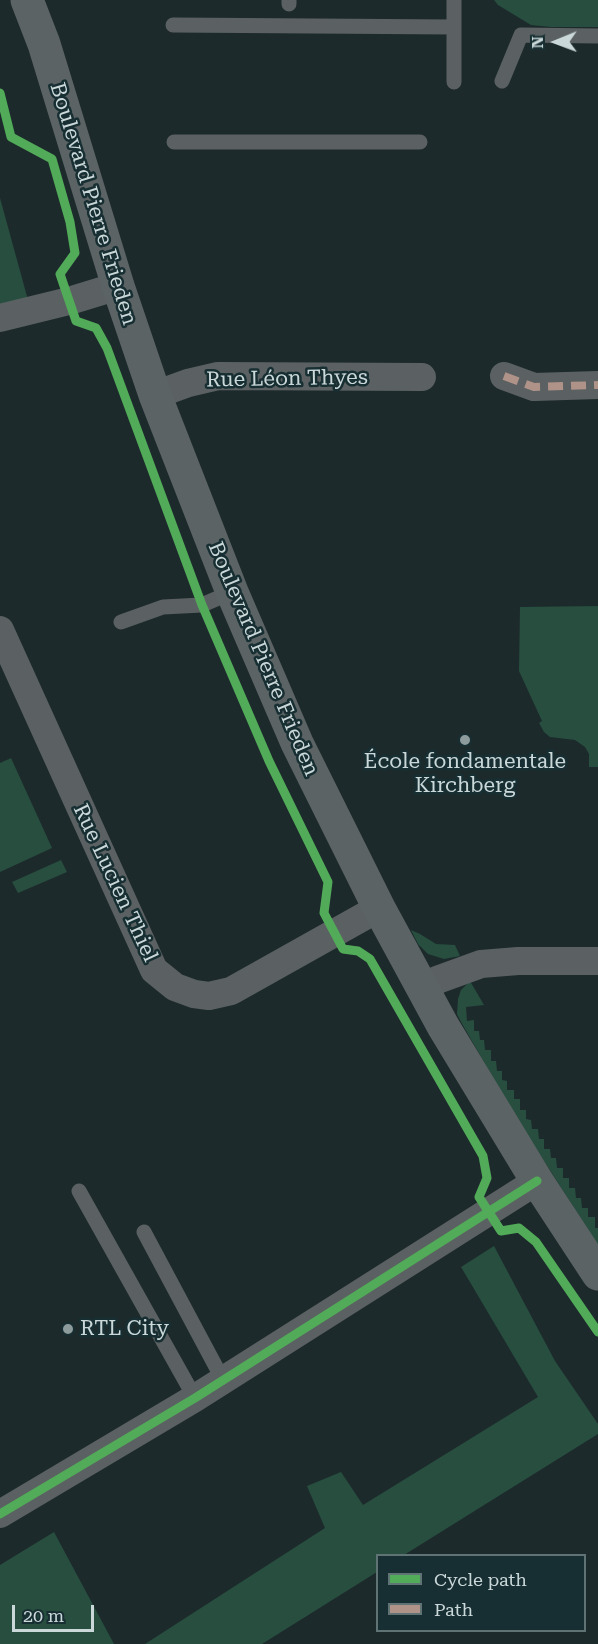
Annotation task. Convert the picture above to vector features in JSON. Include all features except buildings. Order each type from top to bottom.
[{"type":"main road","name":"Boulevard Pierre Frieden","points":[[27,0],[44,44],[118,286],[155,395],[232,592],[302,753],[379,908],[424,991],[537,1180],[598,1274]]},
{"type":"street","points":[[0,318],[118,286]]},
{"type":"street","name":"Rue Léon Thyes","points":[[155,395],[188,383],[218,376],[422,377]]},
{"type":"street","points":[[504,376],[534,387],[598,386]]},
{"type":"street","name":"Rue Lucien Thiel","points":[[0,630],[154,970],[175,987],[194,994],[209,996],[231,991],[379,908]]},
{"type":"street","points":[[424,991],[437,980],[481,964],[518,961],[598,961]]},
{"type":"street","points":[[0,1514],[195,1398],[537,1180]]},
{"type":"lane","points":[[454,0],[454,81]]},
{"type":"lane","points":[[172,25],[454,27]]},
{"type":"lane","points":[[502,81],[521,35],[598,36]]},
{"type":"lane","points":[[174,142],[420,142]]},
{"type":"lane","points":[[121,622],[163,607],[202,605],[232,592]]},
{"type":"lane","points":[[79,1191],[195,1398]]},
{"type":"lane","points":[[144,1232],[223,1380]]},
{"type":"green space","points":[[494,0],[598,0],[598,27],[531,25],[498,5]]},
{"type":"green space","points":[[0,198],[28,300],[0,307]]},
{"type":"green space","points":[[598,606],[598,767],[589,767],[589,754],[585,747],[575,740],[550,737],[539,723],[542,721],[519,671],[520,607]]},
{"type":"green space","points":[[11,758],[52,848],[0,872],[0,763]]},
{"type":"green space","points":[[61,860],[67,872],[18,893],[12,882]]},
{"type":"green space","points":[[411,930],[436,944],[455,945],[460,956],[444,959],[428,954],[418,944]]},
{"type":"green space","points":[[470,981],[484,1005],[466,1007],[467,1021],[474,1020],[474,1031],[479,1031],[480,1040],[484,1040],[485,1050],[491,1050],[491,1061],[496,1061],[497,1071],[502,1071],[502,1080],[507,1081],[507,1090],[514,1090],[514,1099],[520,1099],[520,1110],[526,1110],[526,1119],[531,1120],[532,1129],[538,1129],[539,1139],[544,1139],[544,1149],[550,1149],[551,1158],[556,1158],[557,1168],[563,1168],[563,1178],[569,1178],[569,1188],[575,1188],[576,1198],[581,1198],[582,1208],[588,1208],[588,1217],[595,1217],[595,1228],[598,1228],[598,1245],[515,1116],[457,1014],[461,990]]},
{"type":"green space","points":[[494,1246],[555,1361],[598,1424],[598,1434],[406,1554],[376,1554],[376,1573],[262,1644],[145,1644],[325,1528],[307,1486],[341,1472],[363,1505],[538,1397],[461,1267]]},
{"type":"green space","points":[[54,1532],[114,1644],[0,1644],[0,1565]]},
{"type":"marked path","points":[[504,376],[534,387],[598,385]]},
{"type":"cycle path","points":[[0,93],[11,137],[52,159],[70,222],[75,253],[60,274],[76,321],[96,328],[107,348],[202,605],[269,761],[328,882],[324,913],[343,949],[358,951],[370,959],[483,1156],[487,1178],[479,1197],[501,1231],[519,1228],[536,1242],[598,1332]]},
{"type":"cycle path","points":[[0,1514],[195,1398],[537,1181]]},
{"type":"place","name":"École fondamentale Kirchberg","points":[[465,740]]},
{"type":"place","name":"RTL City","points":[[68,1329]]}]
